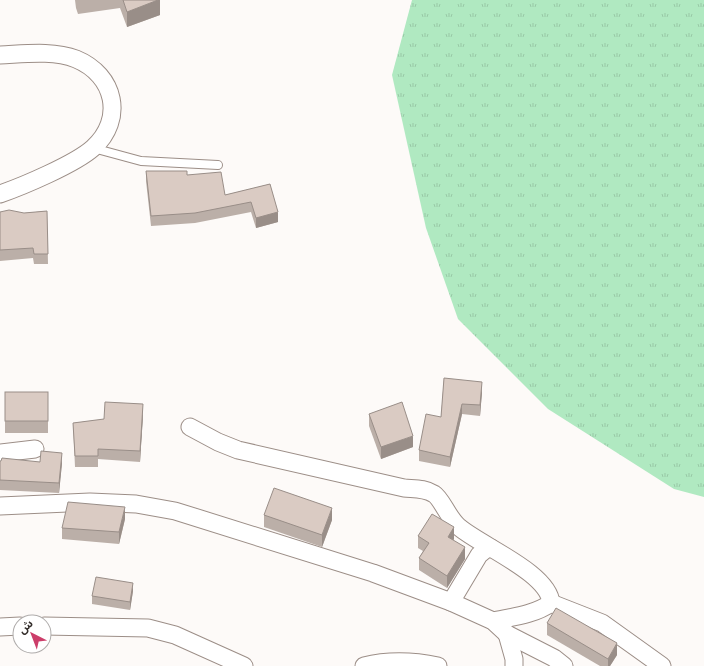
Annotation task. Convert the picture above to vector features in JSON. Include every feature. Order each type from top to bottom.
[{"type":"street","points":[[0,55],[34,54],[64,56],[76,59],[98,75],[111,94],[112,113],[106,130],[92,148],[80,157],[0,194]]},
{"type":"street","points":[[190,427],[218,442],[238,450],[404,488],[429,491],[440,499],[450,519],[460,528],[516,563],[539,581],[548,593],[551,603]]},
{"type":"street","points":[[0,453],[35,449]]},
{"type":"street","points":[[0,506],[90,502],[136,504],[174,511],[373,573],[451,602],[492,621],[507,634],[554,658],[564,666]]},
{"type":"street","points":[[451,602],[479,555],[484,550],[491,548]]},
{"type":"street","points":[[492,621],[525,614],[544,608],[551,603]]},
{"type":"street","points":[[551,603],[602,623],[662,666]]},
{"type":"street","points":[[0,627],[12,626]]},
{"type":"street","points":[[52,626],[148,628],[175,635],[244,666]]},
{"type":"street","points":[[507,634],[514,659],[514,666]]},
{"type":"street","points":[[364,666],[418,662],[438,666]]},
{"type":"lane","points":[[92,148],[141,161],[218,165]]},
{"type":"green space","points":[[412,0],[704,0],[704,497],[674,489],[548,409],[458,319],[426,228],[392,75]]},
{"type":"building","points":[[123,0],[158,0],[127,12]]},
{"type":"building","points":[[146,171],[187,171],[187,175],[221,172],[225,195],[270,184],[278,212],[256,218],[251,202],[195,213],[151,216]]},
{"type":"building","points":[[9,210],[24,213],[47,211],[48,254],[34,254],[33,248],[0,250],[0,212]]},
{"type":"building","points":[[444,378],[482,382],[480,405],[462,404],[450,457],[419,450],[426,414],[441,417]]},
{"type":"building","points":[[5,392],[48,392],[48,421],[5,421]]},
{"type":"building","points":[[105,402],[143,404],[140,451],[98,449],[98,456],[75,456],[73,423],[104,419]]},
{"type":"building","points":[[402,402],[413,436],[381,447],[369,414]]},
{"type":"building","points":[[41,451],[62,453],[59,483],[0,480],[0,461],[2,458],[40,462]]},
{"type":"building","points":[[274,488],[332,508],[322,535],[264,515]]},
{"type":"building","points":[[68,502],[125,507],[119,532],[62,528]]},
{"type":"building","points":[[432,514],[454,527],[448,537],[465,547],[447,576],[419,558],[429,543],[418,536]]},
{"type":"building","points":[[96,577],[133,583],[130,602],[92,596]]},
{"type":"building","points":[[556,608],[617,643],[608,659],[547,623]]}]
